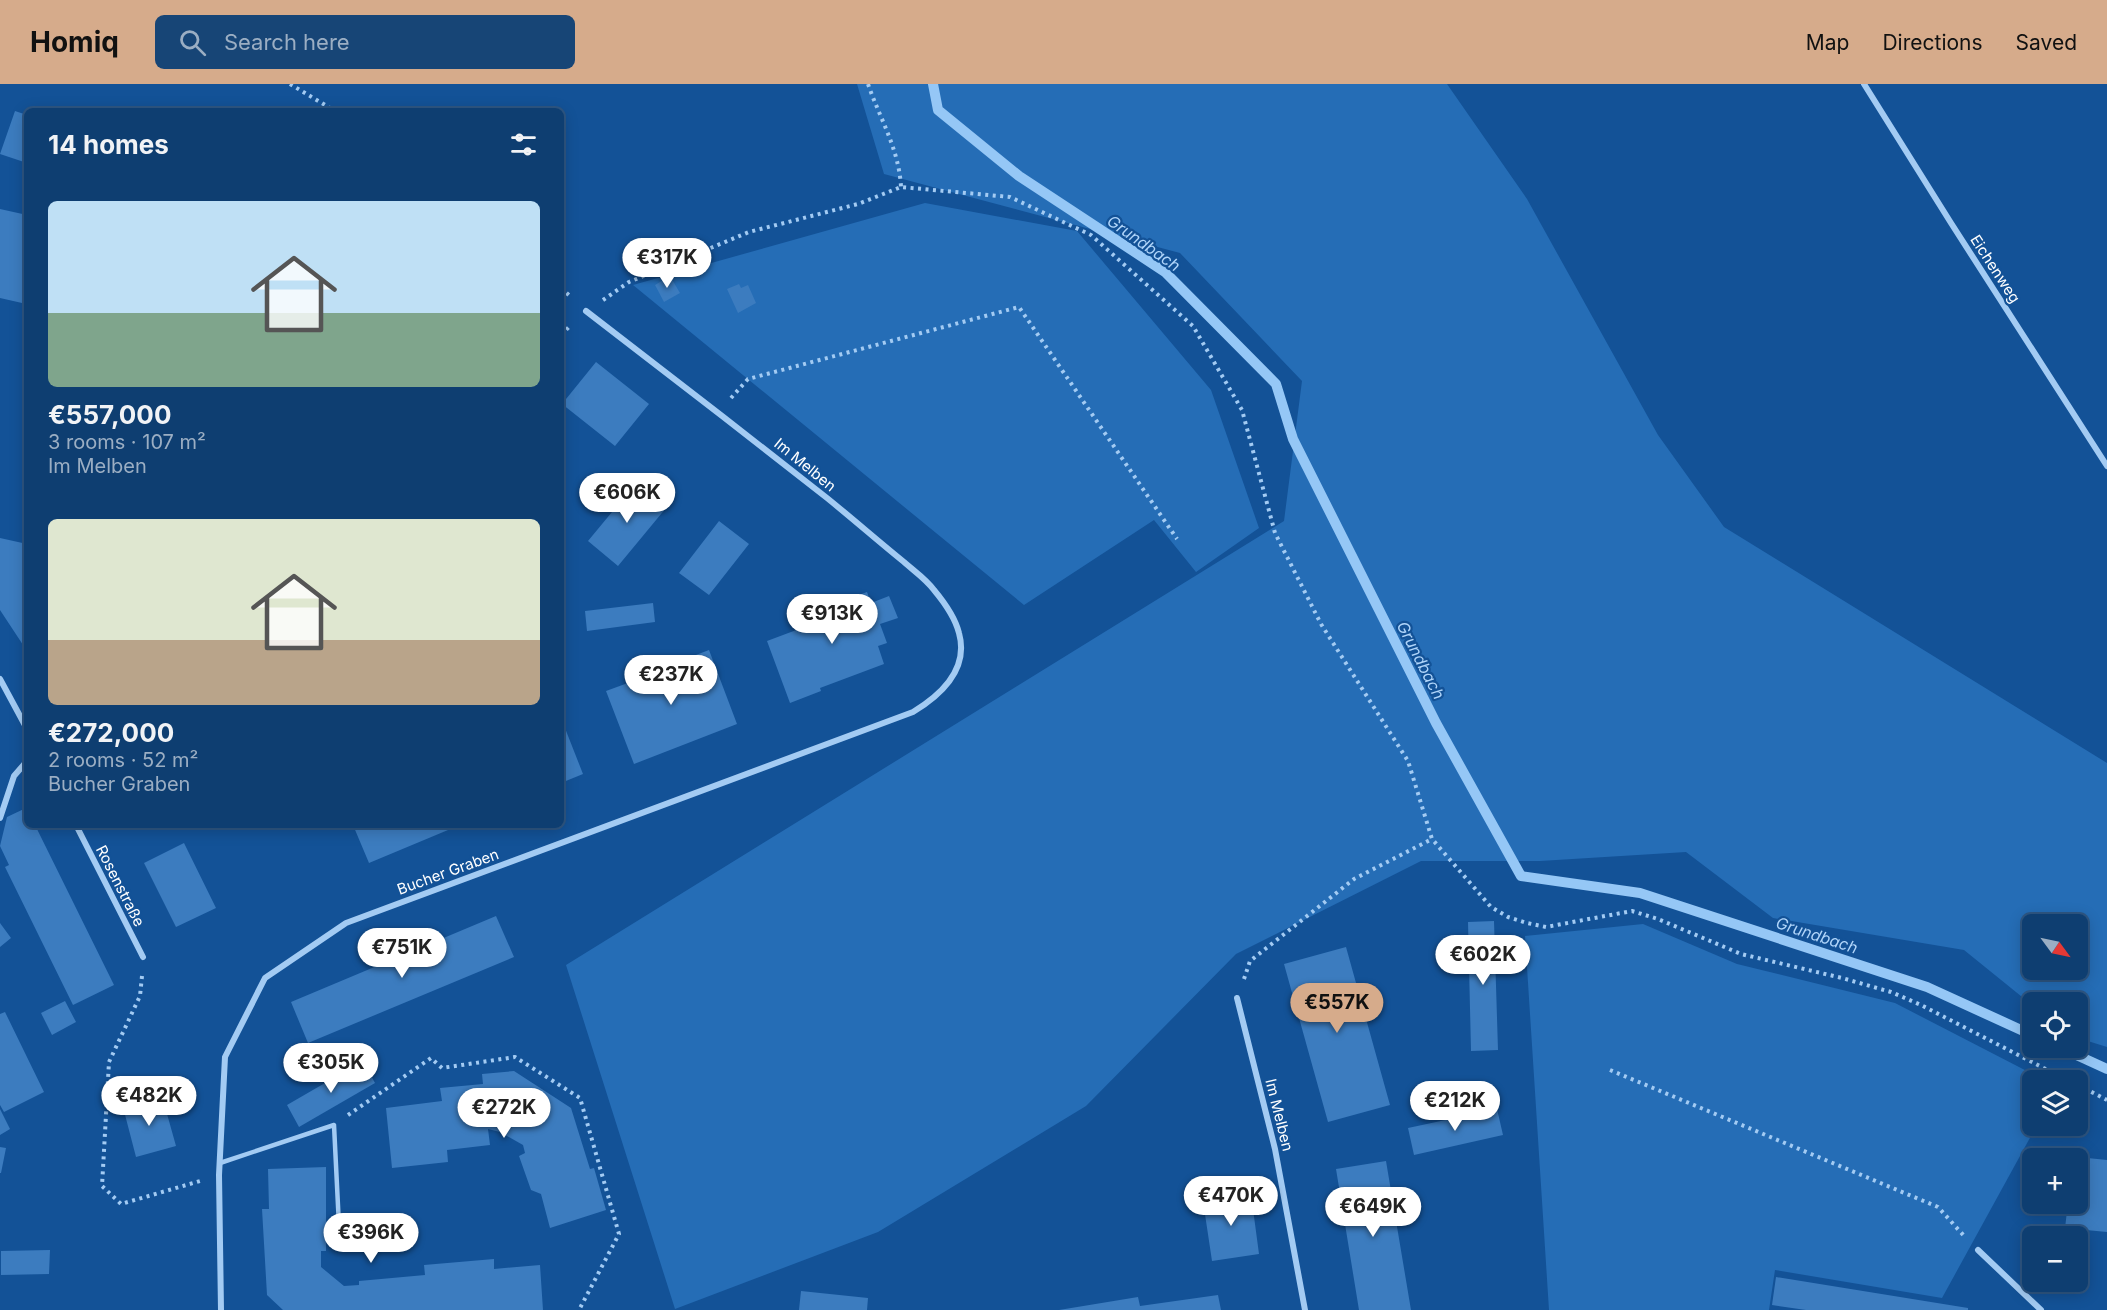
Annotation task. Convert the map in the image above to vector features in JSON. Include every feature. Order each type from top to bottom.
[{"type":"street","name":"Eichenweg","points":[[1864,84],[2107,466]]},
{"type":"street","name":"Im Melben","points":[[586,311],[719,412],[868,531],[933,588],[949,609],[959,633],[961,651],[957,670]]},
{"type":"street","name":"Bucher Graben","points":[[221,1310],[219,1175],[225,1057],[265,978],[346,923],[913,712],[943,690],[957,670]]},
{"type":"street","points":[[0,679],[24,723]]},
{"type":"street","points":[[0,818],[14,776],[24,764]]},
{"type":"street","name":"Rosenstraße","points":[[78,828],[143,957]]},
{"type":"street","name":"Im Melben","points":[[1238,998],[1275,1149],[1305,1310]]},
{"type":"street","points":[[1978,1250],[2041,1310]]},
{"type":"lane","points":[[220,1163],[334,1125],[339,1226]]},
{"type":"path","points":[[290,84],[330,108]]},
{"type":"path","points":[[868,84],[894,147],[900,169],[901,187]]},
{"type":"path","points":[[564,332],[586,311],[629,282],[749,232],[858,204],[901,187],[1010,196],[1091,235],[1193,326],[1242,410],[1275,533],[1321,624],[1408,761],[1432,839],[1491,907],[1527,924],[1546,927],[1632,911],[1658,919],[1741,954],[1891,992],[2048,1070]]},
{"type":"path","points":[[719,412],[748,379],[1019,307],[1177,539]]},
{"type":"path","points":[[1238,998],[1250,961],[1354,879],[1432,839]]},
{"type":"path","points":[[143,957],[140,996],[109,1062],[102,1186],[121,1204],[219,1175]]},
{"type":"path","points":[[334,1125],[431,1058],[442,1068],[514,1057],[580,1098],[619,1233],[579,1310]]},
{"type":"path","points":[[1610,1070],[1938,1207],[1978,1250]]},
{"type":"path","points":[[2088,1090],[2107,1100]]},
{"type":"shaded area","points":[[857,84],[1447,84],[1527,199],[1658,435],[1724,527],[2107,763],[2107,1047],[2088,1041],[2088,992],[2022,992],[2022,997],[1964,950],[1773,918],[1686,852],[1540,861],[1421,861],[1236,954],[1086,1106],[878,1232],[675,1309],[566,965],[1284,521],[1302,381],[1180,253],[884,174]]},
{"type":"shaded area","points":[[925,203],[1077,231],[1211,390],[1259,528],[1196,572],[1154,520],[1024,605],[633,285]]},
{"type":"shaded area","points":[[1643,924],[1737,964],[1895,1003],[2025,1070],[2022,1070],[2022,1136],[2031,1136],[2024,1148],[2022,1148],[2022,1152],[1942,1298],[1775,1270],[1769,1310],[1549,1310],[1525,936]]},
{"type":"building","points":[[15,111],[24,114],[24,162],[0,154]]},
{"type":"building","points":[[0,209],[24,214],[24,295],[22,303],[0,298]]},
{"type":"building","points":[[670,276],[680,293],[664,302],[655,285]]},
{"type":"building","points":[[739,284],[741,288],[748,285],[756,303],[738,313],[727,289]]},
{"type":"building","points":[[596,362],[649,404],[615,446],[564,406],[564,402]]},
{"type":"building","points":[[636,483],[666,508],[618,566],[588,541]]},
{"type":"building","points":[[719,521],[749,544],[709,595],[679,573]]},
{"type":"building","points":[[0,538],[24,543],[24,646],[0,610]]},
{"type":"building","points":[[867,592],[871,603],[889,596],[898,618],[880,624],[887,643],[878,646],[884,664],[820,688],[821,691],[790,703],[767,641],[807,626],[803,616]]},
{"type":"building","points":[[653,603],[655,622],[587,631],[585,611]]},
{"type":"building","points":[[709,650],[737,724],[634,764],[606,691],[636,680],[633,673],[672,657],[675,663]]},
{"type":"building","points":[[564,726],[583,774],[564,782]]},
{"type":"building","points":[[24,809],[24,828],[36,828],[114,985],[73,1005],[5,867],[9,865],[0,846],[7,817]]},
{"type":"building","points":[[354,828],[453,828],[369,863]]},
{"type":"building","points":[[184,843],[216,908],[176,927],[144,863]]},
{"type":"building","points":[[496,916],[514,957],[308,1043],[291,1002]]},
{"type":"building","points":[[1494,921],[1498,1050],[1471,1051],[1468,922]]},
{"type":"building","points":[[0,923],[11,938],[0,947]]},
{"type":"building","points":[[1346,947],[1390,1105],[1328,1122],[1284,964]]},
{"type":"building","points":[[65,1001],[76,1022],[52,1035],[41,1013]]},
{"type":"building","points":[[5,1012],[44,1092],[4,1112],[0,1105],[0,1014]]},
{"type":"building","points":[[363,1061],[375,1083],[299,1127],[287,1105]]},
{"type":"building","points":[[514,1071],[571,1108],[590,1169],[594,1168],[606,1210],[550,1228],[541,1194],[531,1190],[519,1156],[525,1153],[523,1145],[500,1132],[488,1129],[490,1145],[447,1150],[448,1162],[392,1168],[386,1108],[442,1101],[440,1088],[483,1084],[482,1074]]},
{"type":"building","points":[[162,1096],[176,1146],[136,1157],[123,1107]]},
{"type":"building","points":[[0,1109],[10,1129],[0,1135]]},
{"type":"building","points":[[1497,1109],[1503,1135],[1414,1155],[1408,1128]]},
{"type":"building","points":[[0,1147],[6,1148],[1,1173],[0,1173]]},
{"type":"building","points":[[2088,1158],[2107,1160],[2107,1232],[2088,1230],[2088,1226],[2065,1226],[2067,1214],[2088,1214]]},
{"type":"building","points":[[1386,1161],[1411,1310],[1359,1310],[1336,1169]]},
{"type":"building","points":[[326,1167],[326,1251],[321,1251],[321,1267],[344,1286],[359,1285],[359,1281],[425,1275],[424,1265],[494,1259],[494,1269],[540,1265],[543,1310],[283,1310],[267,1295],[262,1209],[269,1209],[268,1169]]},
{"type":"building","points":[[1251,1194],[1259,1254],[1212,1261],[1203,1201]]},
{"type":"building","points":[[50,1250],[49,1274],[1,1275],[1,1251]]},
{"type":"building","points":[[1776,1277],[1968,1308],[1968,1310],[1806,1310],[1772,1305]]},
{"type":"building","points":[[801,1291],[868,1298],[867,1310],[799,1310]]},
{"type":"building","points":[[1218,1295],[1221,1310],[1059,1310],[1138,1297],[1140,1306]]},
{"type":"waterway","name":"Grundbach","points":[[933,84],[938,110],[1019,176],[1165,272],[1276,384],[1293,439],[1436,723],[1521,876],[1640,893],[1927,987],[2022,1030]]},
{"type":"waterway","name":"Grundbach","points":[[2083,1058],[2107,1069]]}]
